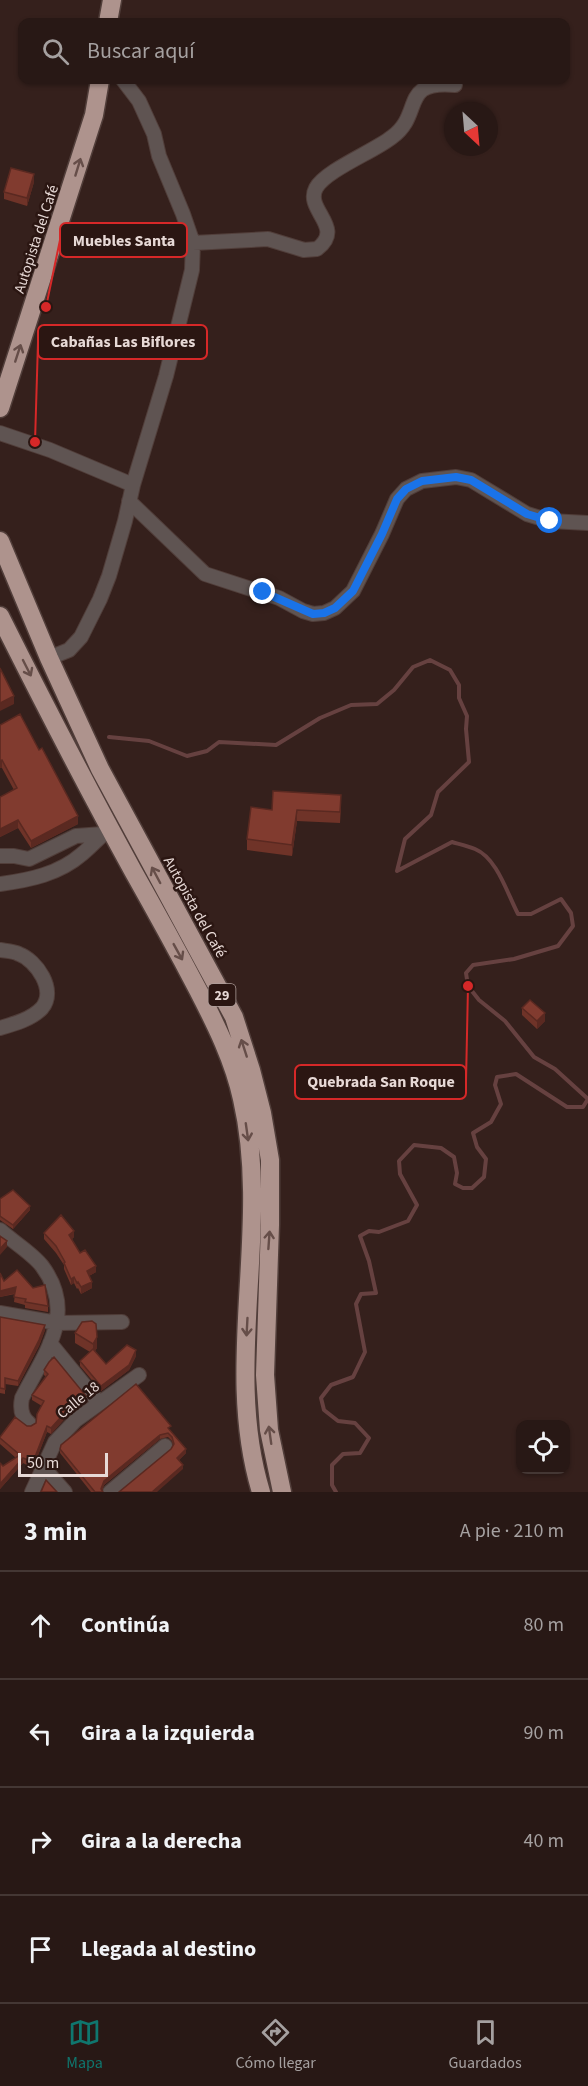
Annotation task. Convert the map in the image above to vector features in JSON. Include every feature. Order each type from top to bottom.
[{"type":"highway","points":[[109,18],[112,0]]},
{"type":"highway","name":"Autopista del Café","points":[[0,408],[94,115],[99,84]]},
{"type":"highway","name":"Autopista del Café","points":[[0,541],[49,658],[100,769],[234,1017],[251,1070],[262,1113],[270,1160],[266,1401],[273,1455],[282,1492]]},
{"type":"highway","name":"29","points":[[0,616],[106,831],[183,960],[221,1036],[242,1099],[250,1151],[253,1219],[245,1390],[250,1436],[261,1492]]},
{"type":"street","points":[[49,658],[75,645],[90,622],[100,599],[117,552],[133,485],[190,287],[193,243],[159,156],[148,120],[139,100],[126,84]]},
{"type":"street","points":[[193,243],[268,240],[304,250],[317,249],[328,238],[328,230],[314,196],[316,188],[336,171],[394,136],[407,121],[415,98],[420,91],[433,85],[455,86]]},
{"type":"street","points":[[0,433],[50,450],[133,485]]},
{"type":"street","points":[[129,501],[205,574],[279,598],[313,614],[324,613],[335,608],[353,591],[397,499],[406,489],[422,481],[456,477],[471,480],[527,514],[550,521],[588,523]]},
{"type":"street","points":[[0,856],[29,858],[76,836],[106,831]]},
{"type":"street","points":[[0,884],[52,874],[81,855],[106,831]]},
{"type":"street","points":[[0,950],[19,954],[31,961],[40,972],[46,985],[47,996],[44,1006],[35,1015],[0,1028]]},
{"type":"street","points":[[0,1230],[42,1265],[55,1288],[60,1310],[50,1342],[22,1398],[20,1408],[25,1420],[29,1423]]},
{"type":"street","points":[[0,1313],[57,1323],[122,1322]]},
{"type":"street","points":[[50,1342],[99,1404]]},
{"type":"street","name":"Calle 18","points":[[32,1492],[55,1442],[76,1420],[139,1375]]},
{"type":"street","points":[[110,1492],[165,1446]]},
{"type":"street","points":[[42,1467],[65,1492]]},
{"type":"building","points":[[11,168],[34,174],[27,198],[4,192]]},
{"type":"building","points":[[0,668],[14,696],[0,703]]},
{"type":"building","points":[[20,714],[39,750],[42,748],[78,816],[31,841],[18,820],[0,829],[0,797],[17,788],[2,760],[0,761],[0,725]]},
{"type":"building","points":[[273,791],[341,795],[340,812],[297,810],[292,845],[247,839],[251,807],[272,810]]},
{"type":"building","points":[[530,1000],[545,1013],[537,1021],[522,1008]]},
{"type":"building","points":[[13,1190],[30,1206],[13,1225],[0,1216],[0,1199]]},
{"type":"building","points":[[61,1215],[74,1231],[69,1235],[80,1253],[85,1250],[96,1266],[87,1271],[92,1282],[81,1287],[74,1277],[71,1279],[56,1246],[44,1233]]},
{"type":"building","points":[[0,1236],[7,1241],[0,1249]]},
{"type":"building","points":[[17,1270],[33,1288],[45,1285],[48,1306],[25,1302],[26,1299],[14,1297],[16,1287],[0,1291],[0,1273],[4,1281]]},
{"type":"building","points":[[0,1317],[45,1325],[18,1381],[5,1378],[5,1389],[0,1388]]},
{"type":"building","points":[[92,1321],[96,1324],[97,1337],[93,1344],[75,1333],[82,1322]]},
{"type":"building","points":[[127,1345],[136,1350],[129,1365],[101,1386],[80,1361],[93,1349],[106,1364]]},
{"type":"building","points":[[54,1357],[86,1396],[69,1408],[51,1428],[47,1426],[33,1462],[23,1458],[0,1484],[0,1463],[3,1466],[20,1455],[0,1437],[15,1417],[27,1426],[36,1423],[37,1414],[44,1401],[32,1395],[48,1374],[44,1370]]},
{"type":"building","points":[[136,1384],[171,1426],[168,1428],[186,1449],[177,1458],[183,1465],[152,1492],[119,1492],[171,1449],[174,1444],[172,1437],[168,1433],[160,1435],[104,1481],[101,1489],[103,1492],[95,1492],[60,1449],[61,1445]]},
{"type":"building","points":[[46,1480],[57,1492],[41,1492]]},
{"type":"waterway","points":[[109,737],[149,741],[187,756],[207,751],[219,742],[276,745],[320,718],[351,705],[377,704],[394,690],[413,667],[430,660],[450,670],[459,685],[459,698],[467,716],[469,762],[438,792],[431,815],[405,839],[397,871],[452,842],[475,849],[489,860],[501,877],[518,914],[531,914],[561,899],[571,913],[573,926],[558,946],[514,959],[473,965],[466,973],[468,986],[479,1000],[505,1021],[534,1057],[555,1069],[588,1099],[583,1107],[567,1107],[516,1074],[497,1077],[495,1085],[501,1104],[491,1122],[473,1133],[477,1147],[486,1159],[484,1177],[472,1188],[463,1188],[455,1184],[457,1173],[454,1157],[441,1148],[414,1145],[399,1161],[400,1174],[417,1205],[408,1221],[379,1232],[369,1231],[360,1236],[369,1261],[376,1293],[361,1294],[356,1304],[365,1352],[353,1377],[331,1385],[321,1398],[324,1410],[338,1421],[355,1423],[369,1438],[360,1453],[343,1454],[332,1465],[332,1485],[336,1492]]},
{"type":"place","name":"Muebles Santa","points":[[46,307]]},
{"type":"place","name":"Cabañas Las Biflores","points":[[35,442]]},
{"type":"place","name":"Quebrada San Roque","points":[[468,986]]},
{"type":"route","points":[[263,592],[313,614],[324,613],[335,608],[353,591],[397,499],[406,489],[422,481],[456,477],[471,480],[527,514],[550,521]]}]
